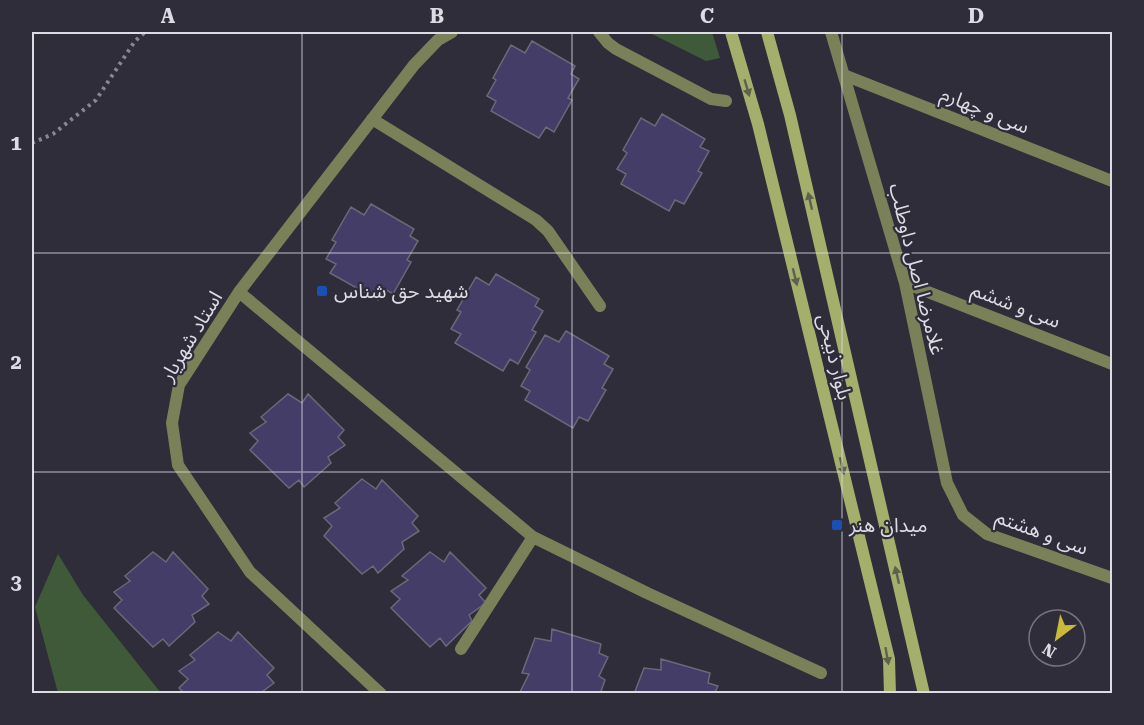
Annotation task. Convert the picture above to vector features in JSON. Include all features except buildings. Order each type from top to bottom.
[{"type":"main road","name":"بلوار ذبیحی","points":[[731,32],[760,135],[889,659],[890,693]]},
{"type":"main road","name":"بلوار ذبیحی","points":[[767,32],[790,115],[924,693]]},
{"type":"street","name":"استاد شهریار","points":[[381,693],[250,572],[178,465],[172,423],[179,385],[239,292],[414,64],[438,40],[452,32]]},
{"type":"street","points":[[599,32],[616,49],[711,99],[726,101]]},
{"type":"street","name":"غلامرضا اصل داوطلب","points":[[831,32],[904,283],[947,483],[963,515]]},
{"type":"street","name":"سی و چهارم","points":[[843,75],[1113,182]]},
{"type":"street","points":[[372,119],[536,220],[548,231],[600,306]]},
{"type":"street","name":"سی و ششم","points":[[904,283],[1113,364]]},
{"type":"street","points":[[239,292],[533,537],[821,674]]},
{"type":"street","name":"سی و هشتم","points":[[963,515],[987,534],[1113,578]]},
{"type":"street","points":[[461,649],[533,537]]},
{"type":"path","points":[[32,143],[53,134],[96,100],[135,41],[145,32]]},
{"type":"green space","points":[[648,32],[712,32],[720,58],[706,61]]},
{"type":"green space","points":[[58,554],[83,595],[161,693],[58,693],[35,607]]},
{"type":"place","name":"شهید حق شناس","points":[[322,291]]},
{"type":"place","name":"میدان هنر","points":[[837,525]]}]
